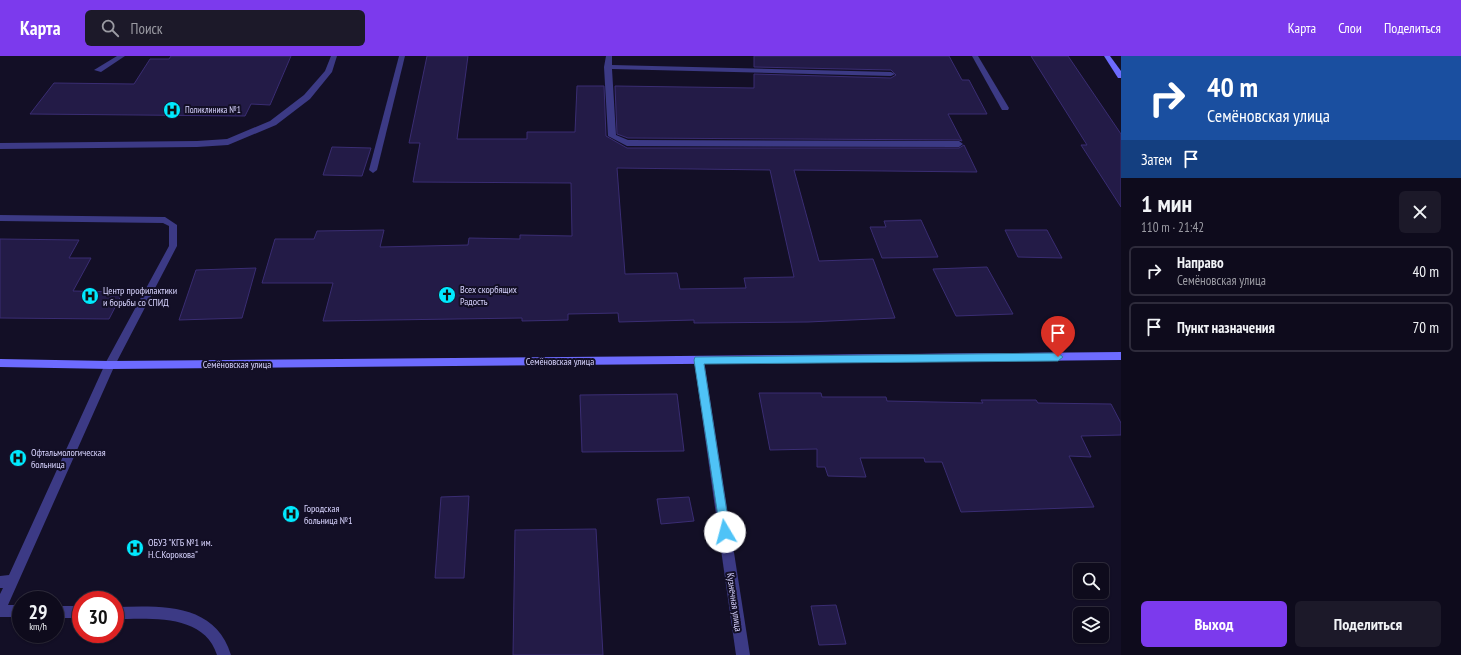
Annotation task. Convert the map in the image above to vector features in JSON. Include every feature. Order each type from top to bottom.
[{"type":"street","points":[[98,70],[122,56]]},
{"type":"street","points":[[0,146],[197,144],[228,142],[273,124],[307,96],[328,72],[334,56]]},
{"type":"street","points":[[373,170],[402,56]]},
{"type":"street","points":[[608,56],[612,136],[627,143],[959,144]]},
{"type":"street","points":[[975,56],[1005,108]]},
{"type":"street","points":[[1107,56],[1121,76]]},
{"type":"street","points":[[608,67],[891,74]]},
{"type":"street","points":[[0,218],[149,218],[165,220],[173,225],[173,246],[110,365],[6,581],[0,609],[12,610]]},
{"type":"street","name":"Семёновская улица","points":[[0,363],[110,365],[1121,356]]},
{"type":"street","name":"Кузнечная улица","points":[[699,360],[742,655]]},
{"type":"street","points":[[124,613],[164,614],[185,617],[202,625],[213,634],[224,655]]},
{"type":"building","points":[[171,56],[291,56],[270,105],[251,104],[245,116],[30,114],[54,83],[134,84],[150,59],[169,59]]},
{"type":"building","points":[[427,56],[468,56],[457,139],[527,139],[527,132],[575,132],[577,86],[604,86],[606,136],[627,148],[959,148],[964,145],[977,172],[794,170],[819,261],[873,259],[895,318],[808,322],[694,323],[694,320],[619,322],[618,313],[568,314],[568,320],[522,321],[522,318],[323,321],[333,283],[262,283],[275,239],[314,239],[317,231],[384,230],[380,247],[468,245],[469,238],[520,239],[520,235],[572,236],[571,183],[413,182],[420,143],[409,143]],"holes":[[[617,168],[770,170],[794,277],[744,278],[746,288],[680,289],[677,273],[625,274]]]},
{"type":"building","points":[[754,56],[949,56],[962,80],[969,80],[987,114],[948,114],[962,141],[628,138],[617,134],[615,86],[754,88],[754,74],[891,78],[896,75],[891,70],[754,67]]},
{"type":"building","points":[[1031,56],[1068,56],[1121,134],[1121,207],[1081,145],[1087,145]]},
{"type":"building","points":[[332,147],[371,148],[362,176],[323,175]]},
{"type":"building","points":[[921,220],[938,257],[882,258],[870,227],[886,227],[884,221]]},
{"type":"building","points":[[1005,230],[1047,230],[1062,258],[1018,257]]},
{"type":"building","points":[[0,239],[79,240],[69,258],[91,258],[73,291],[123,292],[109,319],[0,318]]},
{"type":"building","points":[[987,267],[1013,314],[956,316],[933,269]]},
{"type":"building","points":[[256,268],[242,318],[179,320],[196,270]]},
{"type":"building","points":[[759,393],[821,393],[822,397],[886,397],[887,401],[983,403],[981,400],[1036,400],[1038,403],[1111,404],[1121,423],[1121,435],[1081,436],[1091,457],[1069,456],[1094,507],[961,512],[942,462],[925,462],[924,458],[860,458],[866,477],[828,476],[825,467],[817,467],[817,449],[770,450]]},
{"type":"building","points":[[677,394],[684,451],[582,452],[580,395]]},
{"type":"building","points":[[469,496],[464,578],[435,578],[441,497]]},
{"type":"building","points":[[689,497],[694,521],[661,524],[657,499]]},
{"type":"building","points":[[596,529],[603,655],[513,655],[515,530]]},
{"type":"building","points":[[836,605],[846,644],[819,645],[811,606]]},
{"type":"place","name":"Поликлиника №1","points":[[172,110]]},
{"type":"place","name":"Всех скорбящих Радость","points":[[447,295]]},
{"type":"place","name":"Центр профилактики и борьбы со СПИД","points":[[90,296]]},
{"type":"place","name":"Офтальмологическая больница","points":[[18,458]]},
{"type":"place","name":"Городская больница №1","points":[[291,514]]},
{"type":"place","name":"ОБУЗ \"КГБ №1 им. Н.С.Корокова\"","points":[[135,548]]},
{"type":"route","points":[[725,532],[699,360],[1058,357]]}]
